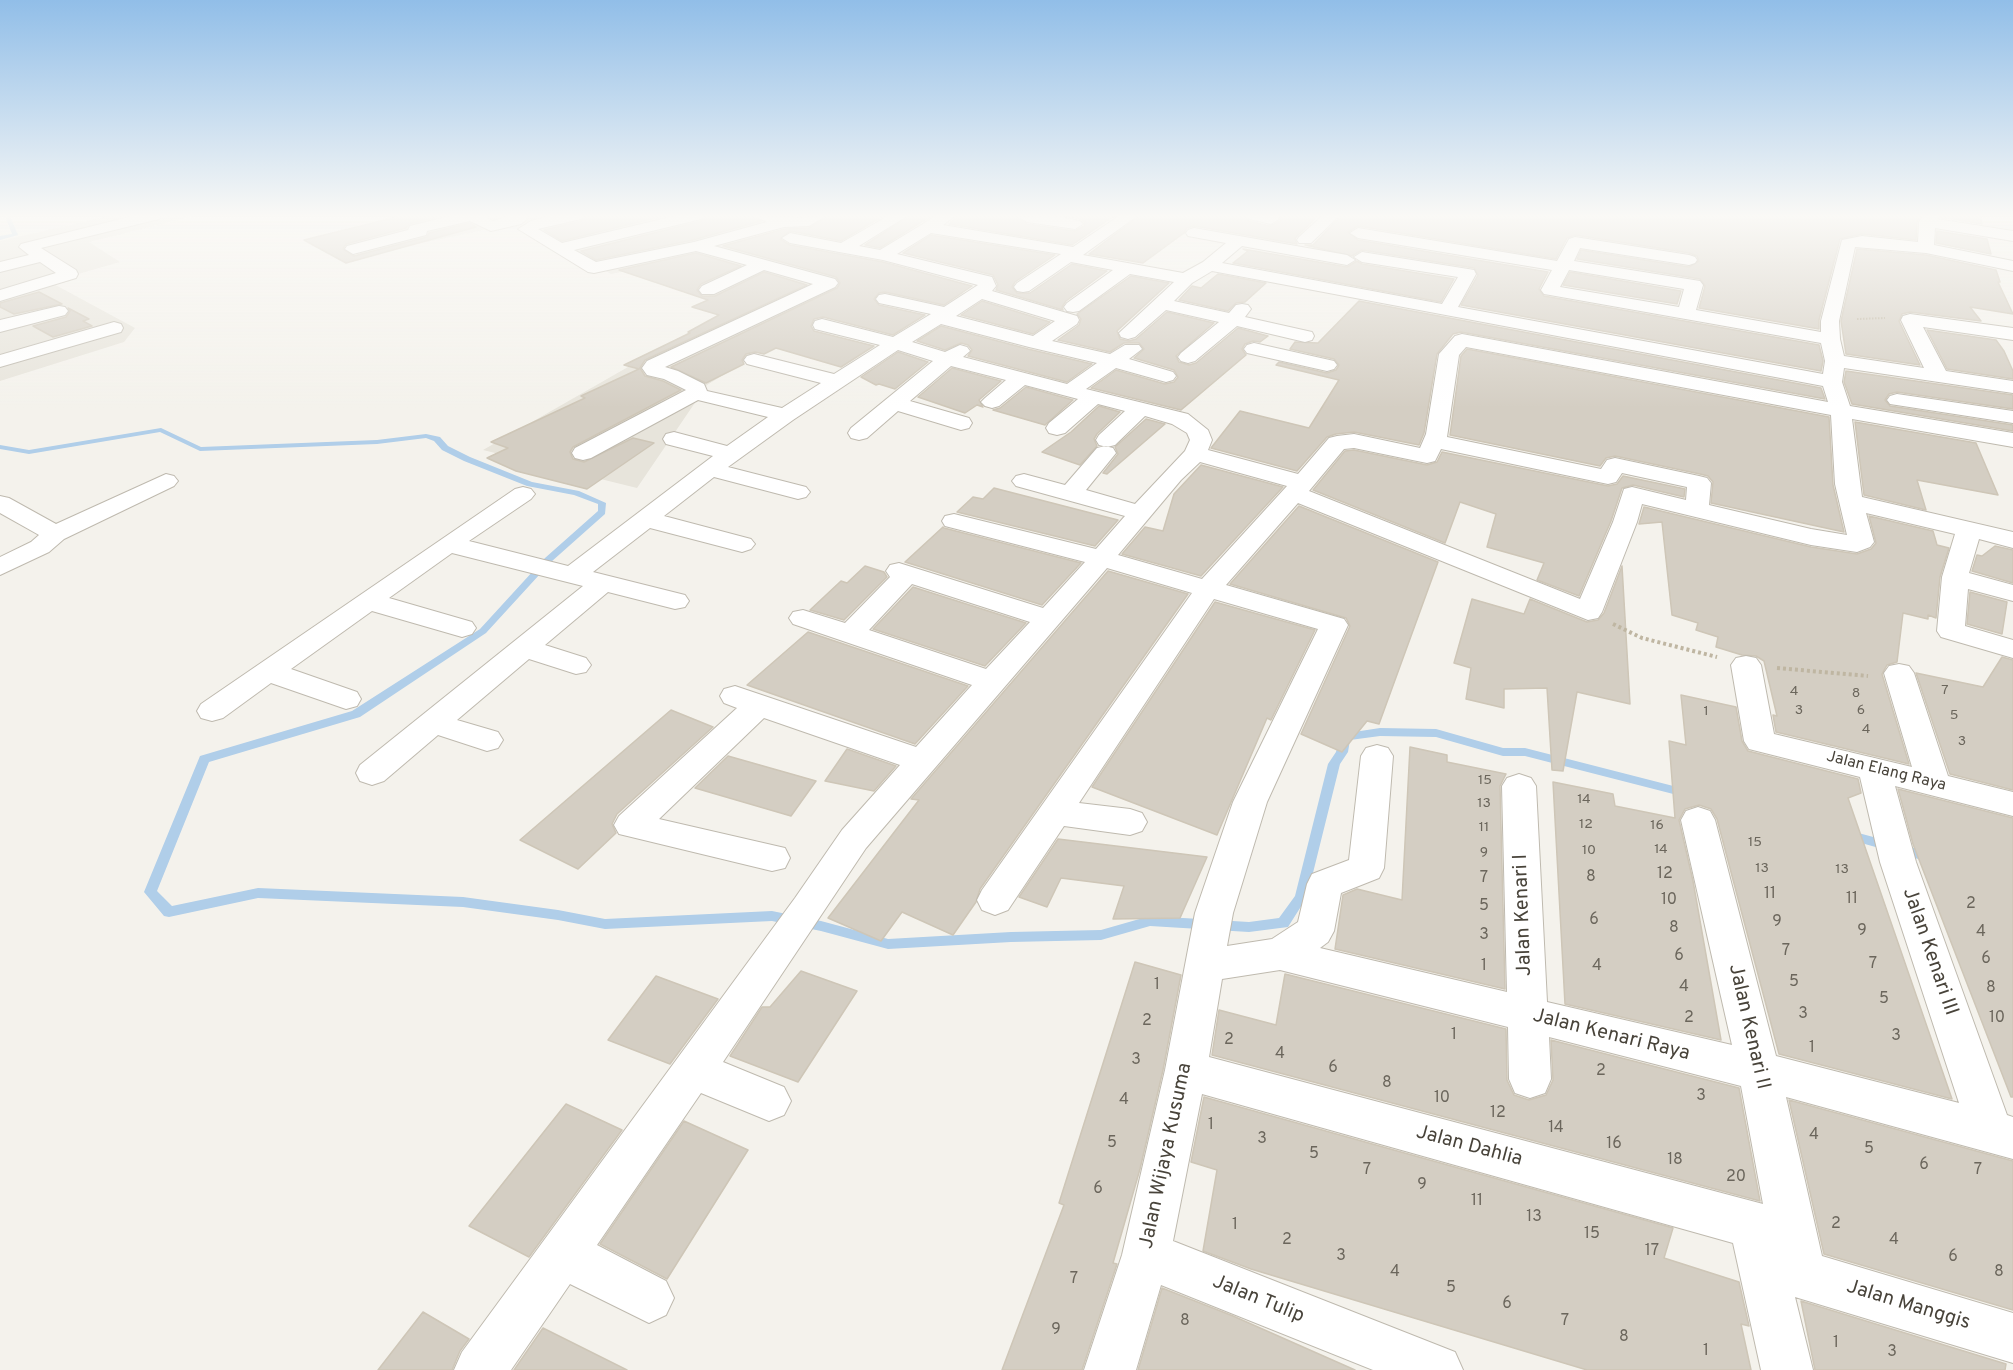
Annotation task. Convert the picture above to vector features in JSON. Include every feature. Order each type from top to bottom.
[{"type":"street","points":[[0,296],[51,280]]},
{"type":"street","points":[[708,290],[730,280]]},
{"type":"street","points":[[583,453],[696,393],[697,388],[652,368],[829,283],[818,280]]},
{"type":"street","points":[[574,574],[710,469],[785,415],[896,343],[980,293],[987,286],[985,280]]},
{"type":"street","points":[[1023,287],[1034,280]]},
{"type":"street","points":[[1073,307],[1110,280]]},
{"type":"street","points":[[1071,390],[1113,361],[1162,303],[1185,280]]},
{"type":"street","points":[[1288,280],[1603,339],[1836,386],[2013,417]]},
{"type":"street","points":[[1365,295],[1376,280]]},
{"type":"street","points":[[1447,310],[1465,280]]},
{"type":"street","points":[[1555,280],[1546,298],[1830,330]]},
{"type":"street","points":[[1690,280],[1694,285],[1690,338]]},
{"type":"street","points":[[1195,454],[1298,488],[1588,612],[1625,522],[1632,494],[1811,537],[1857,544],[1861,542],[1847,484],[1830,330],[1840,280]]},
{"type":"street","points":[[980,293],[1070,320],[1036,343]]},
{"type":"street","points":[[885,299],[944,315],[991,332],[1166,376]]},
{"type":"street","points":[[1162,303],[1232,321],[1310,331],[1287,356]]},
{"type":"street","points":[[1188,357],[1232,321],[1247,304]]},
{"type":"street","points":[[0,326],[59,311]]},
{"type":"street","points":[[1910,320],[2009,334],[2013,354]]},
{"type":"street","points":[[1910,320],[1939,377]]},
{"type":"street","points":[[480,1370],[782,945],[854,839],[1195,454],[1201,440],[1197,430],[1180,419],[822,325]]},
{"type":"street","points":[[1522,347],[1529,326]]},
{"type":"street","points":[[0,361],[114,328]]},
{"type":"street","points":[[859,433],[947,359],[991,332]]},
{"type":"street","points":[[721,334],[755,352],[838,381]]},
{"type":"street","points":[[1597,363],[1603,339]]},
{"type":"street","points":[[995,900],[1207,590],[1337,443],[1354,441],[1427,456],[1437,434],[1449,354],[1462,340],[1836,386],[2013,440]]},
{"type":"street","points":[[1254,349],[1327,365]]},
{"type":"street","points":[[1836,386],[1939,377],[2013,387]]},
{"type":"street","points":[[993,402],[1021,378]]},
{"type":"street","points":[[1057,428],[1095,396]]},
{"type":"street","points":[[706,397],[785,415]]},
{"type":"street","points":[[895,403],[961,423]]},
{"type":"street","points":[[1069,495],[1106,447],[1141,408]]},
{"type":"street","points":[[674,439],[732,454]]},
{"type":"street","points":[[1433,441],[1608,477],[1615,465],[1699,483],[1697,508]]},
{"type":"street","points":[[710,469],[798,492]]},
{"type":"street","points":[[0,567],[40,547],[55,534],[166,481]]},
{"type":"street","points":[[1024,481],[1141,513]]},
{"type":"street","points":[[212,711],[448,544],[523,494]]},
{"type":"street","points":[[1852,502],[2013,540]]},
{"type":"street","points":[[0,503],[55,534]]},
{"type":"street","points":[[646,519],[741,544]]},
{"type":"street","points":[[954,521],[1101,558],[1207,590]]},
{"type":"street","points":[[1969,530],[1955,577],[1951,631],[2013,649]]},
{"type":"street","points":[[448,544],[675,601]]},
{"type":"street","points":[[850,634],[903,573],[1048,619]]},
{"type":"street","points":[[1955,577],[2013,593]]},
{"type":"street","points":[[372,773],[603,583]]},
{"type":"street","name":"Jalan Wijaya Kusuma","points":[[1110,1370],[1146,1256],[1186,1070],[1210,939],[1250,802],[1334,625],[1207,590]]},
{"type":"street","points":[[368,601],[462,628]]},
{"type":"street","points":[[802,618],[992,681]]},
{"type":"street","points":[[525,648],[576,665]]},
{"type":"street","name":"Jalan Elang Raya","points":[[1746,665],[1760,741],[2013,804]]},
{"type":"street","points":[[268,672],[346,699]]},
{"type":"street","points":[[1899,673],[1934,784]]},
{"type":"street","points":[[772,858],[631,825],[747,700],[924,761]]},
{"type":"street","points":[[433,723],[487,740]]},
{"type":"street","points":[[1280,954],[1315,931],[1325,884],[1366,868],[1377,756]]},
{"type":"street","name":"Jalan Kenari III","points":[[1874,769],[1898,862],[2002,1136]]},
{"type":"street","name":"Jalan Kenari I","points":[[1519,786],[1530,1079]]},
{"type":"street","points":[[1055,813],[1130,822]]},
{"type":"street","name":"Jalan Kenari II","points":[[1698,820],[1759,1071],[1778,1250],[1787,1370]]},
{"type":"street","name":"Jalan Kenari Raya","points":[[1210,939],[1759,1071],[2002,1136]]},
{"type":"street","points":[[693,1069],[769,1101]]},
{"type":"street","name":"Jalan Dahlia","points":[[1186,1070],[1778,1250]]},
{"type":"street","name":"Jalan Manggis","points":[[1778,1250],[2013,1338]]},
{"type":"street","points":[[562,1254],[650,1298]]},
{"type":"street","name":"Jalan Tulip","points":[[1146,1256],[1368,1357],[1437,1370]]},
{"type":"path","points":[[1830,330],[1874,317],[1910,320]]},
{"type":"shaded area","points":[[0,280],[57,280],[50,282],[135,328],[124,342],[0,381]]},
{"type":"shaded area","points":[[686,280],[917,280],[971,295],[935,312],[855,293],[759,341],[757,354],[707,385],[637,488],[483,450],[731,308],[712,300],[705,286]]},
{"type":"building","points":[[648,280],[710,280],[701,284],[697,290],[702,296],[715,296],[748,280],[790,280],[807,285],[645,360],[640,368],[645,376],[663,381],[681,390],[573,447],[570,452],[573,459],[584,462],[633,438],[654,443],[587,489],[516,471],[487,458],[508,448],[491,442],[585,398],[581,396],[639,369],[624,365],[690,333],[688,332],[719,315],[692,307],[708,300]]},
{"type":"building","points":[[838,280],[950,280],[972,286],[944,305],[885,292],[879,293],[874,299],[879,305],[925,315],[893,335],[823,317],[814,319],[811,326],[814,331],[874,346],[841,367],[776,348],[764,354],[755,352],[746,354],[742,360],[744,364],[706,383],[671,367],[837,288],[840,283]]},
{"type":"building","points":[[995,280],[1018,280],[1012,287],[1017,293],[1030,293],[1049,280],[1095,280],[1066,301],[1062,307],[1063,310],[996,290],[998,285]]},
{"type":"building","points":[[1125,280],[1152,280],[1169,283],[1117,331],[1120,339],[1129,341],[1136,339],[1167,312],[1214,323],[1176,356],[1179,362],[1189,365],[1196,363],[1238,328],[1268,336],[1260,342],[1253,341],[1245,344],[1242,349],[1246,355],[1181,410],[1091,388],[1116,370],[1165,384],[1174,382],[1178,377],[1174,370],[1134,358],[1144,349],[1139,343],[1124,343],[1110,352],[1058,340],[1079,325],[1081,319],[1077,314]]},
{"type":"building","points":[[1211,280],[1250,280],[1266,283],[1245,302],[1236,303],[1228,311],[1179,300],[1192,286],[1201,288]]},
{"type":"building","points":[[1323,280],[1453,280],[1441,302]]},
{"type":"building","points":[[1475,280],[1544,280],[1539,289],[1544,296],[1819,345],[1823,361],[1821,371],[1461,305]]},
{"type":"building","points":[[1566,280],[1616,280],[1681,291],[1677,304],[1563,285]]},
{"type":"building","points":[[1701,280],[1829,280],[1819,320],[1819,329],[1699,308],[1705,286]]},
{"type":"building","points":[[1850,280],[1999,280],[1998,282],[2013,314],[1970,307],[1981,321],[1910,312],[1902,314],[1899,321],[1920,365],[1846,354],[1841,321]]},
{"type":"building","points":[[39,292],[62,304],[14,314],[0,307],[0,303]]},
{"type":"building","points":[[982,301],[1050,322],[1033,334],[961,315]]},
{"type":"building","points":[[1359,301],[1821,388],[1825,399],[1461,332],[1453,334],[1437,354],[1424,433],[1419,445],[1354,432],[1336,434],[1327,437],[1297,471],[1211,448],[1240,411],[1309,428],[1339,380],[1276,365],[1279,362],[1327,373],[1336,370],[1339,365],[1334,359],[1290,349],[1295,342],[1318,343]]},
{"type":"building","points":[[68,308],[89,319],[83,321],[92,326],[53,337],[33,326],[66,317],[70,311]]},
{"type":"building","points":[[941,326],[1092,364],[1067,382],[968,356],[972,350],[968,345],[961,343],[945,350],[917,341]]},
{"type":"building","points":[[1927,330],[1996,340],[2013,371],[2013,379],[1947,369]]},
{"type":"building","points":[[1467,349],[1829,417],[1833,485],[1844,532],[1711,503],[1713,482],[1708,476],[1700,474],[1615,456],[1606,458],[1600,466],[1450,435],[1461,356]]},
{"type":"building","points":[[898,352],[928,362],[895,389],[876,385],[861,377]]},
{"type":"building","points":[[952,368],[1001,381],[979,400],[983,407],[977,405],[965,413],[918,397]]},
{"type":"building","points":[[1846,371],[2013,395],[2013,409],[1897,392],[1889,394],[1885,400],[1890,406],[2013,425],[2013,431],[1852,404],[1844,382]]},
{"type":"building","points":[[1026,387],[1073,400],[1045,425],[993,410],[1000,408]]},
{"type":"building","points":[[1099,406],[1120,412],[1097,434],[1094,439],[1097,446],[1080,465],[1042,452],[1071,432]]},
{"type":"building","points":[[1146,419],[1165,424],[1107,474],[1103,473],[1118,454],[1115,447]]},
{"type":"building","points":[[1855,422],[1976,443],[1998,495],[1917,480],[1926,510],[1864,495]]},
{"type":"building","points":[[1354,450],[1427,465],[1437,462],[1442,452],[1608,486],[1617,484],[1623,476],[1685,489],[1684,497],[1633,485],[1622,488],[1611,521],[1579,596],[1537,580],[1544,563],[1487,547],[1496,514],[1460,502],[1445,543],[1313,490],[1345,451]]},
{"type":"building","points":[[1201,465],[1283,487],[1201,576],[1122,554],[1145,527],[1163,531],[1174,494]]},
{"type":"building","points":[[994,488],[1118,520],[1095,546],[957,512],[973,497],[983,499]]},
{"type":"building","points":[[1299,506],[1438,562],[1379,724],[1367,721],[1342,752],[1301,734],[1350,626],[1346,618],[1230,584]]},
{"type":"building","points":[[1644,507],[1811,547],[1857,554],[1871,549],[1876,543],[1869,516],[1933,531],[1937,545],[1949,548],[1940,577],[1936,618],[1928,615],[1928,619],[1903,613],[1897,662],[1887,665],[1882,674],[1909,764],[1776,732],[1773,715],[1777,716],[1764,661],[1756,656],[1742,655],[1716,647],[1718,637],[1696,630],[1698,623],[1672,615],[1662,522],[1639,524]]},
{"type":"building","points":[[943,527],[1081,563],[1042,605],[905,562]]},
{"type":"building","points":[[1995,546],[2013,550],[2013,583],[1972,571],[1977,555],[1982,556]]},
{"type":"building","points":[[865,566],[884,572],[887,577],[844,620],[810,610],[841,581],[847,583]]},
{"type":"building","points":[[1622,566],[1630,704],[1577,692],[1563,771],[1552,770],[1547,688],[1504,689],[1504,708],[1466,699],[1471,668],[1454,663],[1472,599],[1524,614],[1530,599],[1587,622],[1598,620],[1604,613]]},
{"type":"building","points":[[1108,571],[1188,594],[980,889],[976,902],[953,935],[902,912],[881,941],[828,918],[919,800],[911,799]]},
{"type":"building","points":[[913,587],[1026,623],[985,666],[873,629]]},
{"type":"building","points":[[1970,592],[2007,602],[2002,634],[1967,624]]},
{"type":"building","points":[[1215,602],[1315,630],[1271,720],[1267,718],[1217,835],[1092,787]]},
{"type":"building","points":[[808,632],[968,686],[915,744],[747,685]]},
{"type":"building","points":[[2002,657],[2013,660],[2013,790],[1950,774],[1916,673],[1983,687]]},
{"type":"building","points":[[1681,695],[1736,707],[1742,741],[1748,751],[1858,779],[1861,793],[1848,798],[1952,1099],[1779,1054],[1717,819],[1711,809],[1699,805],[1685,809],[1679,820],[1693,881],[1721,1040],[1565,1004],[1553,782],[1613,794],[1615,806],[1675,818],[1669,741],[1686,745]]},
{"type":"building","points":[[671,710],[713,727],[617,814],[612,824],[616,833],[578,869],[520,840]]},
{"type":"building","points":[[1410,747],[1447,755],[1447,762],[1506,774],[1500,786],[1505,989],[1335,949],[1343,895],[1357,889],[1402,900]]},
{"type":"building","points":[[847,749],[896,766],[874,791],[825,781]]},
{"type":"building","points":[[728,756],[816,781],[791,816],[695,788]]},
{"type":"building","points":[[1898,789],[2013,818],[2013,1097],[2011,1097],[1913,844]]},
{"type":"building","points":[[1058,839],[1207,857],[1180,918],[1113,919],[1124,886],[1061,878],[1047,907],[1019,897]]},
{"type":"building","points":[[1135,962],[1181,975],[1163,1070],[1140,1169],[1113,1263],[1117,1264],[1082,1370],[1002,1370],[1064,1205],[1059,1203]]},
{"type":"building","points":[[801,971],[857,991],[798,1082],[730,1056],[762,1007],[770,1007]]},
{"type":"building","points":[[1285,974],[1506,1029],[1507,1080],[1514,1095],[1529,1100],[1546,1095],[1553,1080],[1551,1040],[1739,1088],[1760,1201],[1212,1055],[1219,1010],[1276,1025]]},
{"type":"building","points":[[656,976],[718,999],[670,1064],[608,1040]]},
{"type":"building","points":[[1204,1097],[1673,1228],[1664,1258],[1739,1282],[1749,1326],[1741,1324],[1751,1370],[1587,1370],[1251,1269],[1203,1251],[1217,1170],[1191,1162]]},
{"type":"building","points":[[1789,1100],[2013,1161],[2013,1310],[1824,1254]]},
{"type":"building","points":[[566,1104],[622,1130],[529,1257],[469,1226]]},
{"type":"building","points":[[684,1121],[748,1150],[667,1279],[600,1244]]},
{"type":"building","points":[[1162,1288],[1233,1316],[1355,1370],[1138,1370]]},
{"type":"building","points":[[1801,1301],[2006,1364],[2005,1370],[1815,1370]]},
{"type":"building","points":[[423,1312],[469,1339],[460,1351],[452,1370],[378,1370]]},
{"type":"building","points":[[543,1328],[627,1370],[514,1370]]},
{"type":"waterway","points":[[0,447],[29,452],[161,430],[200,449],[377,442],[426,436],[437,439],[445,448],[467,459],[530,484],[576,493],[602,503],[602,512],[548,560],[483,631],[356,714],[204,759],[150,892],[169,912],[258,893],[463,902],[605,924],[772,916],[888,944],[1011,937],[1101,935],[1150,921],[1249,927],[1283,923],[1301,897],[1334,764],[1342,752],[1345,737],[1380,732],[1436,733],[1503,752],[1525,752],[1685,793]]},
{"type":"waterway","points":[[1851,836],[1929,857]]}]
